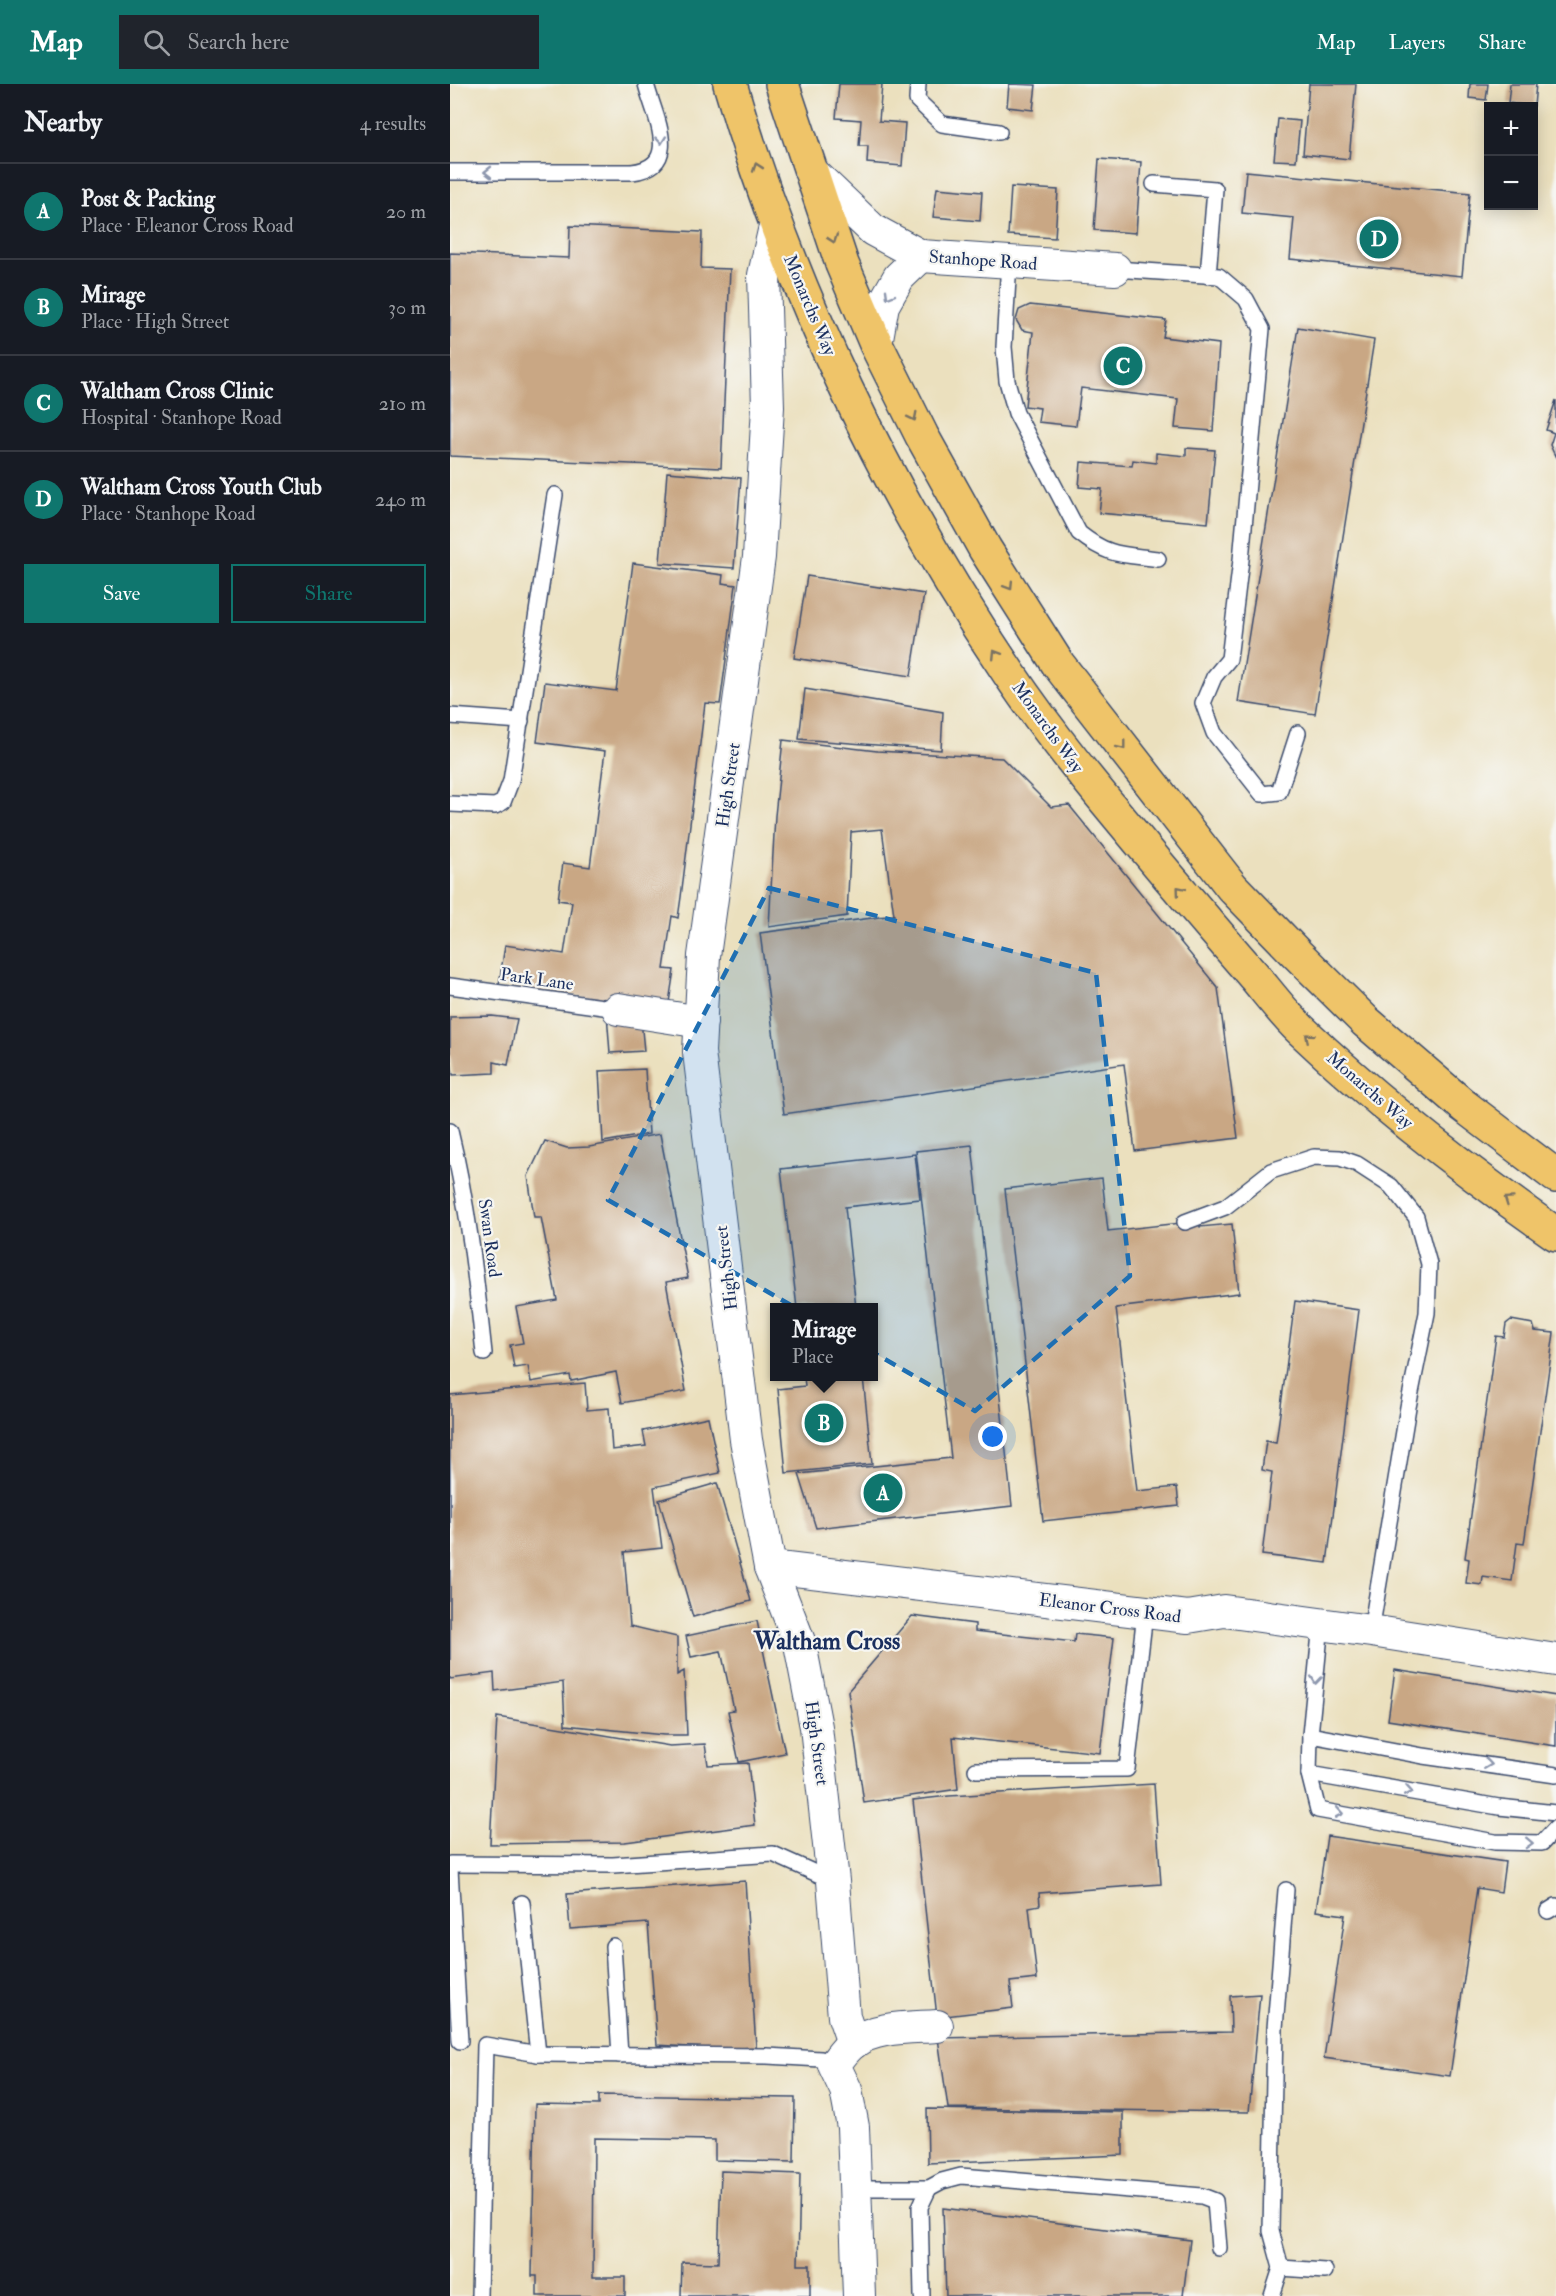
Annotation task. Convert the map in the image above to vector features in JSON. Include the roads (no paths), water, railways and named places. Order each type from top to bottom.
[{"type":"main road","name":"Monarchs Way","points":[[730,84],[776,222],[824,340],[871,438],[936,559],[1008,672],[1086,778],[1298,1027],[1387,1107],[1556,1234]]},
{"type":"main road","points":[[782,84],[842,264],[876,344],[922,435],[985,549],[1058,664],[1232,887],[1365,1021],[1464,1106],[1556,1176]]},
{"type":"street","name":"Stanhope Road","points":[[810,170],[873,231],[921,256],[1115,269]]},
{"type":"street","name":"High Street","points":[[776,222],[764,275],[768,407],[759,558],[704,957],[699,1052],[745,1428],[770,1568],[800,1644],[816,1727],[833,1881],[844,2017],[846,2090],[853,2127],[859,2296]]},
{"type":"street","points":[[876,344],[883,305],[899,277],[921,256]]},
{"type":"street","points":[[618,1009],[701,1022]]},
{"type":"street","name":"Eleanor Cross Road","points":[[770,1568],[1188,1617],[1224,1611],[1556,1660]]},
{"type":"street","points":[[844,2054],[884,2030],[937,2026]]},
{"type":"lane","points":[[450,172],[645,171],[656,164],[662,154],[659,127],[646,84]]},
{"type":"lane","points":[[918,84],[917,100],[942,124],[999,132]]},
{"type":"lane","points":[[1154,184],[1215,189],[1208,276]]},
{"type":"lane","points":[[1009,261],[1004,347],[1007,381],[1016,413],[1079,532],[1094,545],[1110,553],[1158,559]]},
{"type":"lane","points":[[1115,269],[1219,276],[1246,299],[1262,329],[1241,560],[1229,658],[1214,677],[1203,703],[1214,734],[1262,794],[1279,792],[1298,733]]},
{"type":"lane","points":[[450,804],[495,806],[503,802],[511,780],[555,495]]},
{"type":"lane","points":[[450,716],[521,721]]},
{"type":"lane","name":"Park Lane","points":[[450,986],[618,1009]]},
{"type":"lane","name":"Swan Road","points":[[450,1131],[472,1241],[484,1353]]},
{"type":"lane","points":[[1185,1222],[1225,1207],[1270,1171],[1314,1157],[1340,1158],[1357,1164],[1391,1186],[1416,1217],[1429,1264],[1427,1312],[1408,1407],[1371,1631]]},
{"type":"lane","points":[[976,1770],[1127,1769],[1134,1611]]},
{"type":"lane","points":[[1321,1624],[1310,1735],[1309,1774],[1318,1810],[1496,1842],[1542,1843],[1556,1828]]},
{"type":"lane","points":[[1310,1735],[1423,1756],[1556,1775]]},
{"type":"lane","points":[[1309,1774],[1499,1807],[1556,1813]]},
{"type":"lane","points":[[450,1864],[613,1865],[773,1854],[833,1881]]},
{"type":"lane","points":[[450,1869],[455,2041],[538,2054],[767,2056],[821,2059],[844,2054]]},
{"type":"lane","points":[[1272,2296],[1281,2268],[1271,2231],[1275,2028],[1286,1890]]},
{"type":"lane","points":[[522,1903],[538,2054]]},
{"type":"lane","points":[[613,1946],[620,2055]]},
{"type":"lane","points":[[479,2296],[485,2045]]},
{"type":"lane","points":[[855,2188],[929,2188],[942,2181],[961,2176],[1202,2196],[1215,2201],[1219,2248]]},
{"type":"lane","points":[[922,2296],[920,2208],[929,2188]]},
{"type":"lane","points":[[1281,2268],[1325,2271]]},
{"type":"place","name":"Waltham Cross Youth Club","points":[[1379,239]]},
{"type":"place","name":"Waltham Cross Clinic","points":[[1123,366]]},
{"type":"place","name":"Mirage","points":[[824,1423]]},
{"type":"place","name":"Post & Packing","points":[[883,1493]]},
{"type":"district","name":"Waltham Cross","points":[[827,1641]]}]
